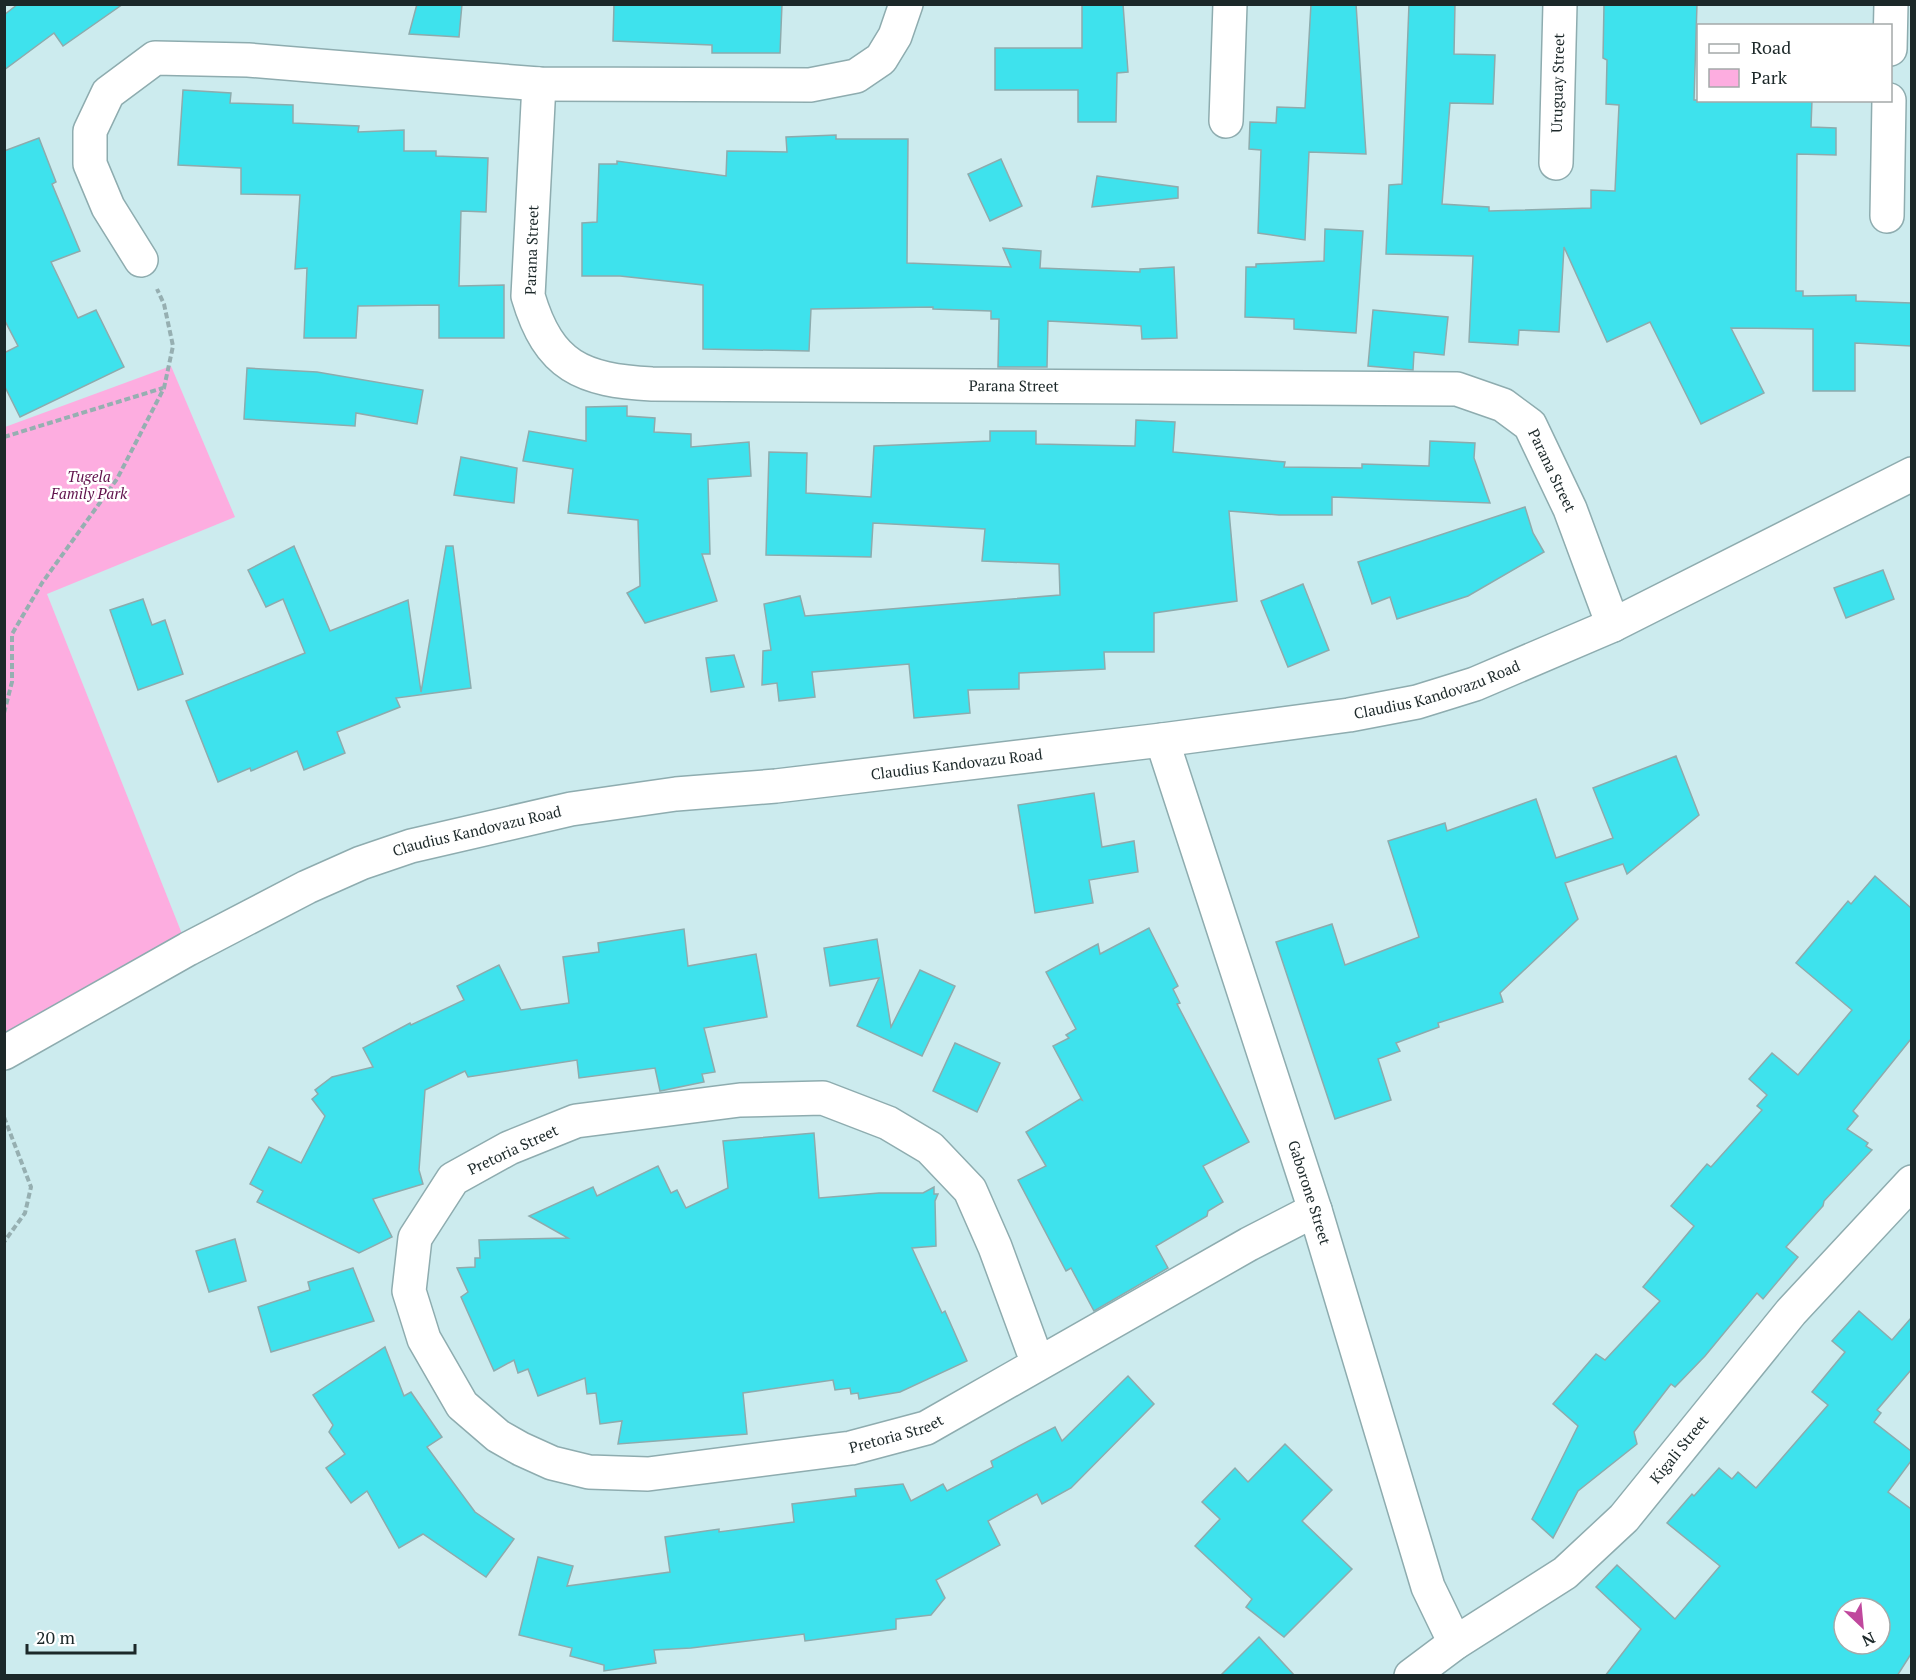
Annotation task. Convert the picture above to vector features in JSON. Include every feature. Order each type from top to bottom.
[{"type":"street","points":[[141,260],[108,207],[90,164],[90,131],[108,93],[155,58],[248,60],[539,84],[810,85],[855,76],[881,59],[895,36],[906,4]]},
{"type":"street","points":[[1226,121],[1230,4]]},
{"type":"street","name":"Uruguay Street","points":[[1556,163],[1560,4]]},
{"type":"street","points":[[1891,4],[1891,24]]},
{"type":"street","name":"Parana Street","points":[[539,84],[528,296],[536,322],[552,348],[576,370],[617,382],[652,384],[1457,389],[1503,405],[1530,425],[1570,509],[1613,625]]},
{"type":"street","points":[[1887,216],[1889,102]]},
{"type":"street","name":"Claudius Kandovazu Road","points":[[4,1053],[188,949],[307,887],[361,863],[411,846],[572,809],[676,794],[776,786],[1162,740],[1349,715],[1417,702],[1475,684],[1613,625],[1911,474]]},
{"type":"street","name":"Gaborone Street","points":[[1162,740],[1315,1210],[1428,1587],[1455,1643]]},
{"type":"street","name":"Pretoria Street","points":[[1038,1364],[995,1247],[970,1190],[930,1148],[888,1123],[823,1098],[740,1100],[576,1121],[509,1148],[453,1179],[415,1238],[409,1291],[424,1339],[462,1405],[498,1436],[552,1463],[589,1472],[648,1474],[851,1448],[926,1428],[1250,1244],[1315,1210]]},
{"type":"street","name":"Kigali Street","points":[[1411,1676],[1455,1643],[1565,1573],[1624,1518],[1791,1311],[1911,1182]]},
{"type":"path","points":[[4,713],[12,682],[12,634],[42,583],[117,479],[164,388],[173,346],[164,304],[141,260]]},
{"type":"path","points":[[4,437],[164,388]]},
{"type":"path","points":[[4,1117],[31,1187],[25,1213],[4,1242]]},
{"type":"green space","name":"Tugela Family Park","points":[[171,366],[235,517],[47,594],[188,949],[5,1053],[5,427]]},
{"type":"building","points":[[18,4],[123,4],[63,46],[54,33],[4,70],[4,15]]},
{"type":"building","points":[[417,4],[462,4],[459,37],[409,34]]},
{"type":"building","points":[[614,4],[782,4],[780,53],[712,53],[712,45],[613,41]]},
{"type":"building","points":[[1082,4],[1123,4],[1128,72],[1117,73],[1116,122],[1078,122],[1078,90],[995,90],[995,48],[1082,48]]},
{"type":"building","points":[[1311,4],[1356,4],[1366,154],[1309,152],[1305,240],[1258,233],[1261,150],[1249,149],[1250,122],[1276,123],[1277,107],[1305,108]]},
{"type":"building","points":[[1409,4],[1455,4],[1454,54],[1495,55],[1493,104],[1450,103],[1442,204],[1489,207],[1489,211],[1591,208],[1591,190],[1615,191],[1619,105],[1606,104],[1607,60],[1603,58],[1604,4],[1697,4],[1694,100],[1697,102],[1812,102],[1811,127],[1836,128],[1836,155],[1797,154],[1796,291],[1803,291],[1803,296],[1856,295],[1856,301],[1911,303],[1911,346],[1855,343],[1855,391],[1813,391],[1813,329],[1731,328],[1764,393],[1701,424],[1650,322],[1607,342],[1564,247],[1559,332],[1519,330],[1518,345],[1469,342],[1473,256],[1386,254],[1389,185],[1402,184]]},
{"type":"building","points":[[183,90],[231,93],[230,103],[293,105],[293,123],[359,126],[358,132],[404,130],[404,151],[436,151],[436,156],[488,158],[486,212],[461,211],[459,286],[504,285],[504,338],[439,338],[439,305],[358,306],[356,338],[304,338],[307,268],[295,269],[300,195],[241,194],[241,168],[178,165]]},
{"type":"building","points":[[836,135],[836,139],[908,139],[907,263],[1011,267],[1003,248],[1041,251],[1040,268],[1140,272],[1140,269],[1174,267],[1177,338],[1142,339],[1141,326],[1048,321],[1047,367],[998,367],[999,319],[991,319],[991,311],[933,309],[933,307],[811,309],[809,351],[703,349],[703,285],[620,276],[582,276],[582,223],[597,222],[599,164],[617,164],[617,161],[726,176],[727,151],[787,152],[786,137]]},
{"type":"building","points":[[39,138],[56,182],[52,184],[80,251],[51,262],[78,318],[96,310],[124,367],[20,417],[4,385],[4,353],[18,346],[4,319],[4,151]]},
{"type":"building","points":[[1001,159],[1022,206],[990,221],[968,174]]},
{"type":"building","points":[[1097,176],[1178,187],[1178,198],[1092,207]]},
{"type":"building","points":[[1325,229],[1363,231],[1356,333],[1294,329],[1294,319],[1245,317],[1246,267],[1256,267],[1256,264],[1324,261]]},
{"type":"building","points":[[1373,310],[1448,317],[1444,355],[1414,352],[1413,370],[1368,366]]},
{"type":"building","points":[[247,368],[317,372],[423,390],[417,424],[356,413],[355,426],[244,419]]},
{"type":"building","points":[[627,406],[627,416],[655,418],[654,432],[691,434],[691,447],[749,442],[751,476],[708,479],[710,554],[702,554],[717,601],[645,623],[627,593],[640,586],[638,520],[568,513],[573,469],[523,461],[529,431],[586,441],[586,407]]},
{"type":"building","points":[[1136,420],[1175,422],[1173,452],[1285,462],[1284,467],[1362,468],[1362,464],[1429,466],[1430,441],[1475,443],[1474,458],[1490,503],[1332,497],[1332,515],[1279,515],[1229,511],[1237,601],[1154,613],[1154,652],[1104,652],[1105,669],[1019,673],[1019,689],[968,690],[970,713],[914,718],[909,664],[812,672],[815,697],[779,701],[777,683],[762,685],[763,651],[771,650],[764,604],[800,596],[805,616],[1060,595],[1059,564],[982,561],[985,529],[873,523],[871,557],[766,555],[769,452],[807,453],[806,493],[871,497],[874,446],[990,441],[990,431],[1036,431],[1036,444],[1135,446]]},
{"type":"building","points":[[461,457],[517,468],[514,503],[454,495]]},
{"type":"building","points":[[1525,507],[1533,533],[1544,552],[1468,596],[1397,619],[1390,597],[1372,604],[1358,562]]},
{"type":"building","points":[[294,546],[330,631],[408,600],[421,692],[446,546],[453,546],[471,688],[396,698],[400,707],[337,732],[345,753],[304,770],[297,751],[251,771],[250,768],[218,782],[186,701],[305,653],[283,599],[266,607],[248,570]]},
{"type":"building","points":[[1883,570],[1894,599],[1846,618],[1834,588]]},
{"type":"building","points":[[1303,584],[1329,650],[1288,667],[1261,601]]},
{"type":"building","points":[[143,599],[152,625],[165,620],[183,674],[138,690],[110,610]]},
{"type":"building","points":[[734,655],[744,687],[711,692],[706,658]]},
{"type":"building","points":[[1676,756],[1699,815],[1627,874],[1623,864],[1565,883],[1578,919],[1500,993],[1503,1002],[1438,1023],[1439,1027],[1396,1043],[1400,1051],[1378,1059],[1391,1100],[1335,1119],[1276,942],[1332,924],[1345,965],[1419,937],[1388,841],[1445,823],[1447,831],[1536,799],[1556,858],[1613,838],[1593,788]]},
{"type":"building","points":[[1094,793],[1102,847],[1134,841],[1138,872],[1089,880],[1093,903],[1035,913],[1018,805]]},
{"type":"building","points":[[1875,876],[1911,908],[1911,1039],[1853,1111],[1858,1116],[1847,1129],[1868,1143],[1866,1146],[1872,1150],[1824,1201],[1823,1206],[1786,1247],[1798,1257],[1763,1299],[1757,1293],[1705,1356],[1675,1387],[1671,1384],[1634,1432],[1637,1444],[1578,1491],[1553,1538],[1532,1519],[1578,1426],[1553,1404],[1596,1354],[1605,1360],[1660,1301],[1643,1287],[1694,1226],[1671,1206],[1707,1164],[1711,1167],[1762,1110],[1757,1106],[1767,1095],[1749,1079],[1772,1053],[1798,1075],[1852,1010],[1796,963],[1848,901],[1851,904]]},
{"type":"building","points":[[1149,928],[1178,986],[1173,989],[1180,1003],[1177,1004],[1249,1142],[1203,1166],[1223,1202],[1208,1211],[1207,1216],[1156,1246],[1168,1268],[1094,1311],[1071,1268],[1066,1271],[1018,1180],[1046,1166],[1026,1132],[1080,1099],[1082,1100],[1053,1046],[1069,1038],[1066,1035],[1076,1029],[1046,972],[1098,944],[1100,954]]},
{"type":"building","points":[[684,929],[688,966],[756,954],[767,1017],[704,1028],[715,1072],[702,1074],[704,1082],[660,1091],[655,1068],[579,1078],[577,1060],[468,1077],[465,1071],[425,1090],[419,1170],[423,1184],[373,1199],[392,1237],[359,1253],[257,1202],[263,1191],[250,1184],[269,1147],[301,1163],[325,1116],[312,1099],[318,1094],[315,1090],[332,1077],[373,1067],[363,1048],[410,1023],[411,1025],[464,1000],[457,986],[499,965],[521,1010],[569,1003],[563,957],[599,952],[598,943]]},
{"type":"building","points":[[877,939],[891,1027],[920,970],[955,986],[922,1056],[857,1026],[879,978],[830,986],[824,948]]},
{"type":"building","points":[[955,1043],[1000,1063],[977,1112],[933,1091]]},
{"type":"building","points":[[814,1133],[819,1198],[879,1193],[923,1193],[934,1187],[934,1194],[938,1194],[935,1201],[936,1246],[912,1248],[942,1313],[945,1311],[967,1361],[900,1392],[859,1399],[858,1393],[851,1394],[850,1388],[835,1390],[833,1380],[743,1393],[747,1434],[618,1444],[622,1421],[600,1424],[596,1393],[587,1394],[585,1378],[538,1396],[528,1369],[518,1373],[514,1360],[494,1371],[461,1297],[468,1292],[457,1268],[475,1267],[475,1258],[480,1258],[479,1240],[568,1238],[529,1216],[593,1187],[597,1196],[658,1166],[671,1193],[677,1190],[686,1208],[728,1188],[723,1141]]},
{"type":"building","points":[[235,1239],[246,1281],[209,1292],[196,1251]]},
{"type":"building","points":[[353,1268],[374,1321],[271,1352],[258,1307],[310,1290],[308,1282]]},
{"type":"building","points":[[1859,1311],[1892,1340],[1911,1318],[1911,1370],[1877,1410],[1881,1413],[1874,1422],[1911,1451],[1911,1461],[1888,1492],[1911,1509],[1911,1654],[1897,1676],[1605,1676],[1641,1629],[1596,1587],[1617,1565],[1675,1619],[1720,1566],[1667,1523],[1719,1468],[1732,1479],[1738,1472],[1756,1488],[1828,1405],[1812,1392],[1845,1352],[1832,1341]]},
{"type":"building","points":[[385,1347],[404,1396],[411,1392],[442,1437],[427,1447],[475,1512],[514,1539],[486,1577],[423,1534],[399,1548],[367,1491],[351,1503],[326,1468],[345,1454],[329,1432],[333,1425],[313,1395]]},
{"type":"building","points":[[1128,1376],[1154,1404],[1071,1488],[1042,1504],[1037,1494],[988,1521],[1000,1545],[936,1580],[945,1598],[931,1615],[896,1619],[896,1629],[805,1641],[804,1634],[691,1648],[654,1650],[656,1663],[604,1671],[604,1665],[570,1656],[572,1648],[519,1635],[538,1557],[573,1566],[567,1586],[670,1572],[665,1537],[794,1522],[792,1504],[856,1496],[855,1489],[903,1484],[911,1501],[943,1484],[947,1491],[993,1467],[991,1461],[1055,1427],[1062,1441]]},
{"type":"building","points":[[1285,1444],[1332,1490],[1302,1521],[1352,1569],[1284,1637],[1246,1607],[1252,1599],[1195,1546],[1220,1519],[1202,1502],[1235,1468],[1248,1482]]},
{"type":"building","points":[[1259,1637],[1295,1676],[1220,1676]]}]
